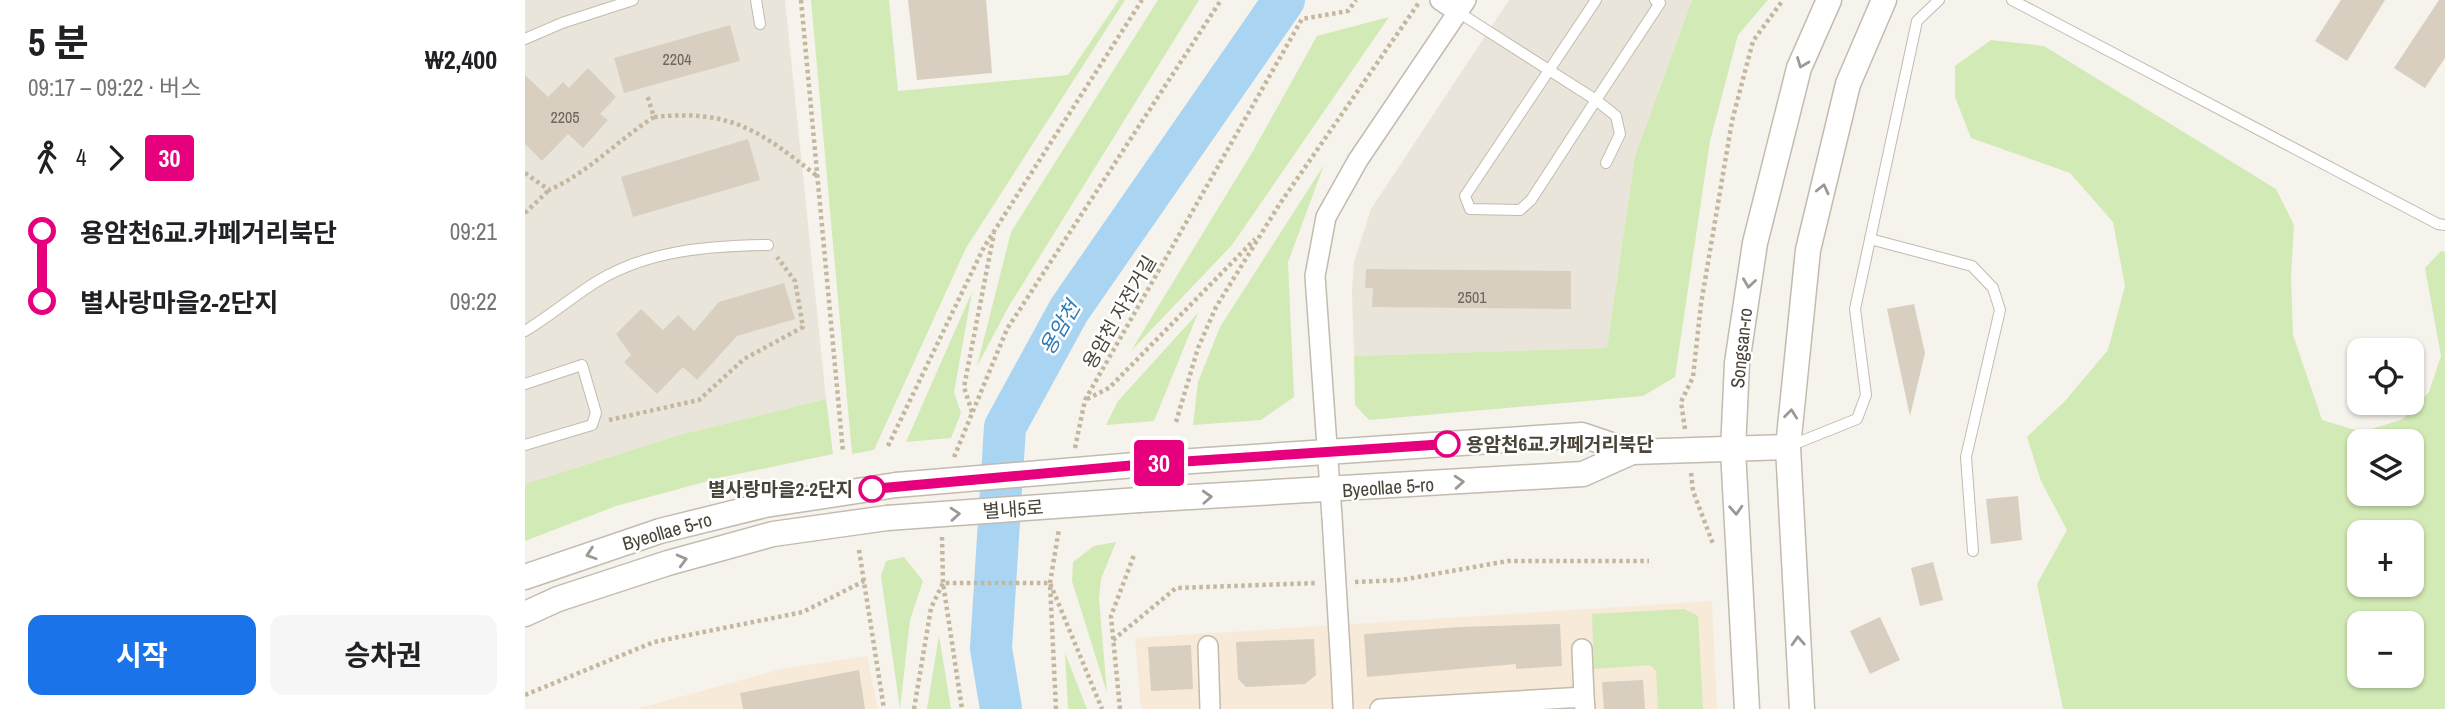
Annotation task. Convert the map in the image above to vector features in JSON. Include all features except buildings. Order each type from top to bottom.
[{"type":"street","points":[[1343,709],[1315,276],[1326,218],[1357,160],[1462,6],[1440,0]]},
{"type":"street","name":"Songsan-ro","points":[[1748,709],[1733,450],[1737,363],[1755,243],[1799,68],[1829,0]]},
{"type":"street","points":[[1802,709],[1788,447],[1808,250],[1848,84],[1884,0]]},
{"type":"street","name":"Byeollae 5-ro","points":[[1147,464],[1582,435],[1632,452],[1788,447]]},
{"type":"street","name":"Byeollae 5-ro","points":[[1139,500],[1329,491],[1583,474],[1632,452]]},
{"type":"street","name":"별내5로","points":[[896,485],[1147,464]]},
{"type":"street","name":"Byeollae 5-ro","points":[[525,577],[660,531],[765,505],[896,485]]},
{"type":"street","name":"별내5로","points":[[887,518],[1139,500]]},
{"type":"street","name":"Byeollae 5-ro","points":[[525,614],[558,599],[668,563],[773,534],[887,518]]},
{"type":"street","points":[[1208,646],[1210,709]]},
{"type":"street","points":[[1380,709],[1585,703],[1582,649]]},
{"type":"lane","points":[[525,39],[562,23],[633,0]]},
{"type":"lane","points":[[757,0],[759,24]]},
{"type":"lane","points":[[1596,0],[1465,196],[1470,209],[1520,210],[1531,201],[1660,3],[1655,0]]},
{"type":"lane","points":[[1788,447],[1857,419],[1866,395],[1855,309],[1917,21],[1940,0]]},
{"type":"lane","points":[[2012,0],[2425,218],[2445,225]]},
{"type":"lane","points":[[1462,6],[1616,116],[1619,134],[1606,163]]},
{"type":"lane","points":[[1870,239],[1972,266],[1993,288],[2000,310],[1966,457],[1973,551]]},
{"type":"lane","points":[[525,331],[596,282],[624,268],[694,249],[768,245]]},
{"type":"lane","points":[[525,384],[582,365],[596,413],[591,425],[525,445]]},
{"type":"path","points":[[801,0],[843,452]]},
{"type":"path","points":[[888,446],[995,229],[1143,0]]},
{"type":"path","points":[[951,463],[1007,329],[1221,0]]},
{"type":"path","name":"용암천 자전거길","points":[[1075,452],[1085,400],[1302,19],[1348,11],[1356,0]]},
{"type":"path","points":[[1176,422],[1198,348],[1216,307],[1263,231],[1421,0]]},
{"type":"path","points":[[647,95],[654,117]]},
{"type":"path","points":[[525,213],[549,190],[571,181],[627,134],[654,117],[688,113],[728,119],[770,139],[818,177]]},
{"type":"path","points":[[525,173],[549,190]]},
{"type":"path","points":[[972,412],[964,387],[995,229]]},
{"type":"path","points":[[1085,400],[1109,388],[1263,231]]},
{"type":"path","points":[[591,425],[699,400],[744,359],[803,327],[795,281],[768,245]]},
{"type":"path","points":[[1056,709],[1050,583],[1062,516]]},
{"type":"path","points":[[942,529],[943,583],[962,709]]},
{"type":"path","points":[[859,551],[884,709]]},
{"type":"path","points":[[1120,709],[1111,616],[1134,555]]},
{"type":"path","points":[[1348,582],[1401,580],[1508,561],[1649,561]]},
{"type":"path","points":[[525,695],[654,642],[803,612],[864,581]]},
{"type":"path","points":[[943,583],[1050,583]]},
{"type":"path","points":[[914,709],[931,608],[943,583]]},
{"type":"path","points":[[1050,583],[1102,709]]},
{"type":"path","points":[[1113,640],[1176,588],[1322,583]]},
{"type":"shaded area","points":[[525,0],[785,0],[826,399],[679,435],[525,484]]},
{"type":"shaded area","points":[[1509,0],[1692,0],[1635,156],[1607,348],[1354,356],[1354,262],[1371,209]]},
{"type":"shaded area","points":[[1712,601],[1717,709],[1141,709],[1135,638]]},
{"type":"shaded area","points":[[867,656],[878,709],[636,709],[781,669]]},
{"type":"green space","points":[[811,0],[889,0],[898,91],[1068,75],[1119,0],[1125,0],[966,248],[874,450],[852,454]]},
{"type":"green space","points":[[1158,0],[1199,0],[1009,306],[977,366],[1011,232]]},
{"type":"green space","points":[[1692,0],[1768,0],[1738,35],[1710,141],[1675,377],[1643,396],[1369,420],[1355,405],[1354,356],[1607,348],[1635,156]]},
{"type":"green space","points":[[1389,17],[1232,245],[1131,351],[1253,151],[1317,36]]},
{"type":"green space","points":[[1991,40],[2044,46],[2276,189],[2294,225],[2291,276],[2293,335],[2322,420],[2352,429],[2347,429],[2347,506],[2424,506],[2424,429],[2371,429],[2403,419],[2407,415],[2424,415],[2424,397],[2429,392],[2441,356],[2425,268],[2441,251],[2445,252],[2445,709],[2063,709],[2037,584],[2067,530],[2041,481],[2027,437],[2064,402],[2108,350],[2125,286],[2113,222],[2070,173],[1971,138],[1955,97],[1955,66]]},
{"type":"green space","points":[[1324,165],[1288,262],[1294,397],[1261,420],[1193,425],[1198,382],[1220,327]]},
{"type":"green space","points":[[972,292],[954,392],[961,413],[951,438],[906,442]]},
{"type":"green space","points":[[1198,313],[1154,421],[1106,425],[1118,401]]},
{"type":"green space","points":[[826,399],[833,454],[719,478],[616,506],[525,541],[525,484],[679,435]]},
{"type":"green space","points":[[1116,542],[1101,579],[1099,599],[1107,693],[1072,581],[1073,562],[1094,546]]},
{"type":"green space","points":[[904,557],[923,581],[910,620],[900,709],[881,576],[886,561]]},
{"type":"green space","points":[[1684,609],[1698,616],[1703,709],[1658,709],[1656,671],[1650,665],[1594,669],[1592,614]]},
{"type":"green space","points":[[939,635],[951,709],[927,709]]},
{"type":"green space","points":[[1065,653],[1087,709],[1068,709]]},
{"type":"waterway","name":"용암천","points":[[1001,709],[991,648],[1005,427],[1069,310],[1284,0]]},
{"type":"bus line","name":"30","points":[[872,489],[1147,464],[1447,444]]},
{"type":"place","name":"용암천6교.카페거리북단","points":[[1447,444]]},
{"type":"place","name":"별사랑마을2-2단지","points":[[872,489]]}]
